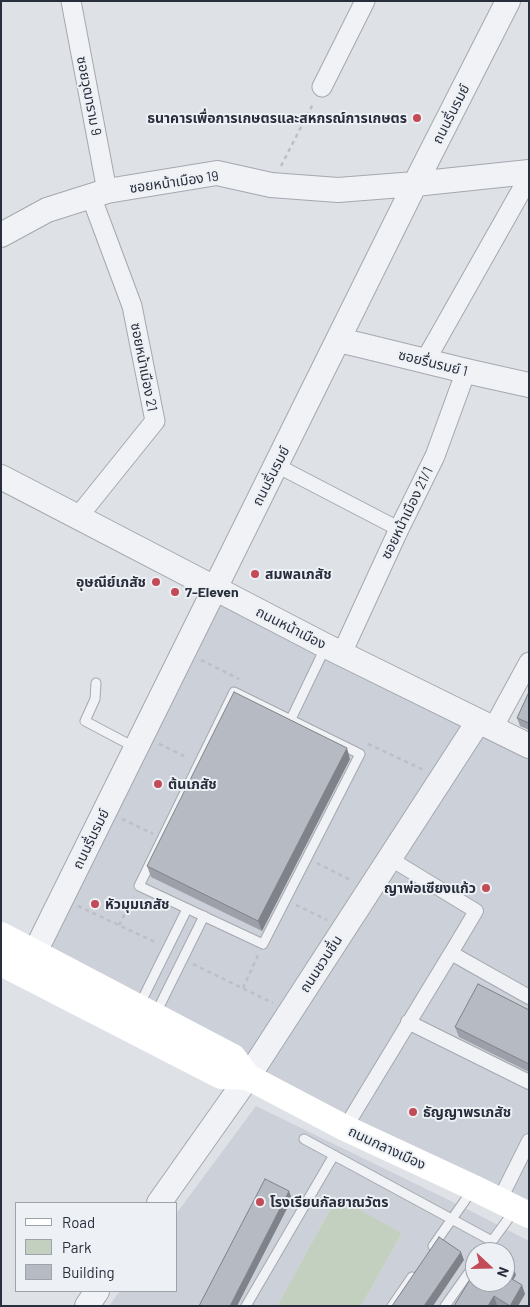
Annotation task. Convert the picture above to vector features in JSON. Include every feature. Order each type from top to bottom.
[{"type":"main road","name":"ถนนกลางเมือง","points":[[1,935],[234,1057],[248,1077]]},
{"type":"main road","points":[[12,969],[35,952]]},
{"type":"main road","name":"ถนนกลางเมือง","points":[[12,969],[221,1076],[248,1077],[345,1128],[514,1208]]},
{"type":"street","name":"ซอยวุฒาราม 9","points":[[71,1],[99,194]]},
{"type":"street","points":[[322,87],[366,1]]},
{"type":"street","name":"ถนนรื่นรมย์","points":[[35,952],[415,184],[508,1]]},
{"type":"street","name":"ซอยหน้าเมือง 19","points":[[1,235],[47,210],[99,194],[217,173],[271,185],[338,190],[529,172]]},
{"type":"street","points":[[425,361],[529,177]]},
{"type":"street","name":"ซอยหน้าเมือง 21","points":[[77,518],[155,421],[132,306],[99,194]]},
{"type":"street","name":"ซอยรื่นรมย์ 1","points":[[338,340],[529,385]]},
{"type":"street","name":"ซอยหน้าเมือง 21/1","points":[[334,650],[399,529],[435,456],[466,371]]},
{"type":"street","points":[[276,465],[399,529]]},
{"type":"street","name":"ถนนหน้าเมือง","points":[[1,477],[334,650],[529,746]]},
{"type":"street","points":[[486,725],[529,662]]},
{"type":"street","name":"ถนนชวนชื่น","points":[[160,1202],[248,1077],[441,778],[486,725]]},
{"type":"street","points":[[345,1128],[476,911],[389,858]]},
{"type":"street","points":[[450,953],[529,997]]},
{"type":"street","points":[[408,1022],[529,1082]]},
{"type":"street","points":[[514,1208],[529,1141]]},
{"type":"street","points":[[87,1306],[96,1292]]},
{"type":"lane","points":[[291,719],[334,650]]},
{"type":"lane","points":[[96,683],[95,698],[85,721],[139,742]]},
{"type":"lane","points":[[234,692],[360,754],[263,944],[139,886],[234,692]]},
{"type":"lane","points":[[147,1011],[168,948],[187,909]]},
{"type":"lane","points":[[147,1011],[183,959],[204,916]]},
{"type":"lane","points":[[304,1139],[492,1241],[514,1208]]},
{"type":"lane","points":[[246,1306],[334,1155]]},
{"type":"lane","points":[[430,1251],[474,1188]]},
{"type":"lane","points":[[392,1306],[419,1266]]},
{"type":"lane","points":[[445,1306],[465,1278]]},
{"type":"path","points":[[271,185],[322,87]]},
{"type":"path","points":[[184,652],[240,680],[234,692]]},
{"type":"path","points":[[139,742],[199,763]]},
{"type":"path","points":[[360,754],[366,743],[441,778]]},
{"type":"path","points":[[104,811],[162,838]]},
{"type":"path","points":[[306,858],[369,890]]},
{"type":"path","points":[[119,925],[139,886]]},
{"type":"path","points":[[61,899],[168,948]]},
{"type":"path","points":[[285,899],[344,929]]},
{"type":"path","points":[[244,988],[263,944]]},
{"type":"path","points":[[183,959],[291,1011]]},
{"type":"shaded area","points":[[215,588],[529,746],[529,1215],[251,1065],[42,947]]},
{"type":"shaded area","name":"โรงเรียนกัลยาณวัตร","points":[[256,1106],[529,1241],[529,1306],[361,1306],[402,1233],[337,1197],[277,1306],[109,1306],[119,1292],[178,1292],[178,1211]]},
{"type":"green space","points":[[337,1197],[402,1233],[361,1306],[277,1306]]},
{"type":"building","points":[[234,692],[347,748],[258,921],[147,866]]},
{"type":"building","points":[[529,692],[529,723],[517,718]]},
{"type":"building","points":[[478,984],[529,1010],[529,1064],[455,1027]]},
{"type":"building","points":[[265,1179],[289,1191],[230,1306],[199,1306]]},
{"type":"building","points":[[439,1237],[461,1252],[424,1306],[392,1306]]},
{"type":"building","points":[[515,1281],[522,1285],[510,1306],[494,1296],[488,1306],[454,1306],[465,1288],[465,1292],[515,1292]]},
{"type":"place","name":"ธนาคารเพื่อการเกษตรและสหกรณ์การเกษตร","points":[[417,118]]},
{"type":"place","name":"สมพลเภสัช","points":[[255,574]]},
{"type":"place","name":"อุษณีย์เภสัช","points":[[156,582]]},
{"type":"place","name":"7-Eleven","points":[[175,592]]},
{"type":"place","name":"ต้นเภสัช","points":[[158,784]]},
{"type":"place","name":"ญาพ่อเซียงแก้ว","points":[[486,888]]},
{"type":"place","name":"หัวมุมเภสัช","points":[[95,904]]},
{"type":"place","name":"ธัญญาพรเภสัช","points":[[413,1112]]},
{"type":"place","name":"โรงเรียนกัลยาณวัตร","points":[[260,1202]]}]
